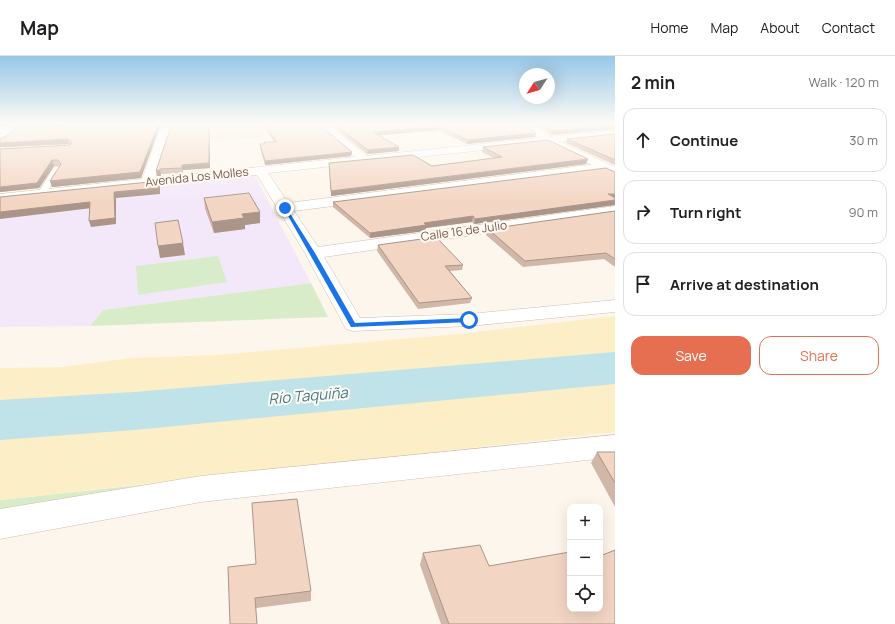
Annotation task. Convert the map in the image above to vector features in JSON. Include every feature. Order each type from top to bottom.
[{"type":"street","points":[[147,182],[158,150]]},
{"type":"street","points":[[352,150],[364,159]]},
{"type":"street","name":"Avenida Los Molles","points":[[0,198],[463,150]]},
{"type":"street","points":[[571,150],[611,167]]},
{"type":"street","points":[[584,150],[611,167]]},
{"type":"street","points":[[285,208],[611,167]]},
{"type":"street","points":[[260,170],[313,253],[353,325],[469,320],[615,306]]},
{"type":"street","name":"Calle 16 de Julio","points":[[313,253],[615,210]]},
{"type":"street","points":[[1,527],[201,490],[615,446]]},
{"type":"lane","points":[[42,193],[57,169]]},
{"type":"shaded area","points":[[246,175],[255,176],[311,283],[103,310],[90,326],[0,327],[0,202]]},
{"type":"green space","points":[[218,256],[227,282],[138,295],[136,266]]},
{"type":"green space","points":[[311,283],[328,317],[90,326],[103,310]]},
{"type":"green space","points":[[179,481],[0,513],[0,500]]},
{"type":"sand","points":[[615,316],[615,432],[0,500],[0,368],[62,367],[131,358],[217,355],[459,334]]},
{"type":"building","points":[[0,150],[149,150],[140,172],[50,181],[61,164],[58,160],[52,160],[37,183],[0,187]]},
{"type":"building","points":[[163,150],[209,150],[209,163],[182,165],[182,168],[160,169],[156,171]]},
{"type":"building","points":[[262,150],[349,150],[352,152],[265,161]]},
{"type":"building","points":[[488,150],[568,150],[588,159],[331,191],[329,163],[413,155],[432,166],[502,157]]},
{"type":"building","points":[[591,150],[615,150],[615,160]]},
{"type":"building","points":[[606,168],[615,172],[615,194],[608,194],[615,198],[615,200],[475,219],[473,216],[424,223],[426,225],[370,233],[333,202]]},
{"type":"building","points":[[159,181],[159,188],[114,192],[115,218],[89,221],[90,202],[0,212],[0,197]]},
{"type":"building","points":[[249,193],[260,212],[242,214],[244,218],[212,222],[204,198]]},
{"type":"building","points":[[615,211],[615,259],[606,253],[525,261],[488,229]]},
{"type":"building","points":[[178,220],[183,243],[158,246],[155,223]]},
{"type":"building","points":[[436,237],[463,265],[445,266],[472,298],[419,303],[378,245]]},
{"type":"building","points":[[597,452],[615,452],[615,483]]},
{"type":"building","points":[[297,499],[311,591],[255,598],[257,624],[230,624],[228,567],[256,564],[252,503]]},
{"type":"building","points":[[480,545],[489,566],[567,553],[567,612],[603,612],[603,555],[615,550],[615,624],[449,624],[423,553]]},
{"type":"waterway","name":"Río Taquiña","points":[[0,420],[134,411],[615,368]]},
{"type":"route","points":[[285,208],[313,253],[353,325],[469,320]]}]
